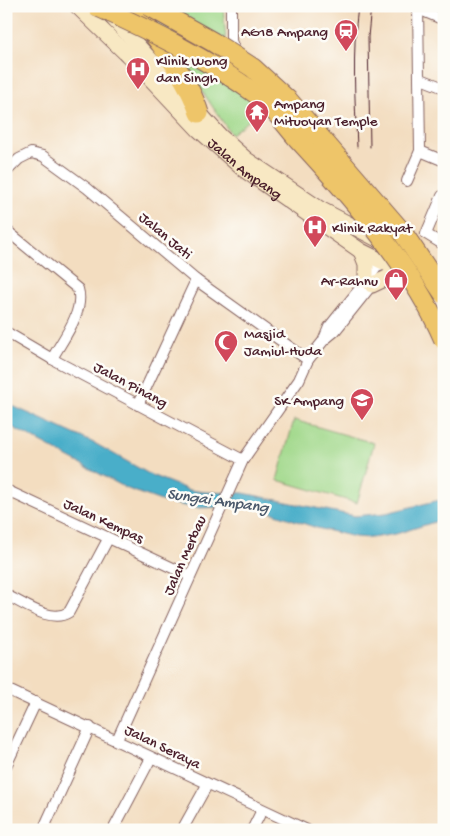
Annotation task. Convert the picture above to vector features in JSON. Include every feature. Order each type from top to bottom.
[{"type":"highway","points":[[96,6],[202,58],[261,98],[318,160],[378,233],[432,311],[444,340]]},
{"type":"highway","points":[[129,6],[144,22],[194,96],[199,113]]},
{"type":"highway","points":[[148,6],[213,42],[253,68],[289,102],[403,233],[444,292]]},
{"type":"main road","name":"Jalan Ampang","points":[[77,6],[130,56],[199,130],[243,169],[361,251],[444,292]]},
{"type":"main road","name":"Jalan Ampang","points":[[102,6],[220,136],[248,160],[320,209],[444,273]]},
{"type":"main road","points":[[379,240],[386,253],[385,264],[396,260],[428,276],[444,278]]},
{"type":"main road","points":[[361,251],[366,264],[369,283],[393,274],[405,273]]},
{"type":"street","points":[[231,6],[230,31],[233,51],[305,126]]},
{"type":"street","points":[[407,181],[420,151],[421,79],[418,7],[444,20]]},
{"type":"street","points":[[421,79],[444,88]]},
{"type":"street","points":[[420,151],[444,161]]},
{"type":"street","name":"Jalan Jati","points":[[6,172],[19,158],[31,153],[42,156],[94,194],[196,280],[308,360]]},
{"type":"street","points":[[442,196],[426,234],[444,245]]},
{"type":"street","points":[[6,230],[78,289],[81,299],[78,309],[52,359]]},
{"type":"street","name":"Jalan Merbau","points":[[117,740],[241,464],[298,380],[308,360],[324,340],[329,327],[369,283],[383,271],[385,264]]},
{"type":"street","points":[[138,405],[196,280]]},
{"type":"street","name":"Jalan Pinang","points":[[6,332],[241,464]]},
{"type":"street","name":"Jalan Kempas","points":[[6,490],[190,576]]},
{"type":"street","points":[[6,595],[51,616],[61,617],[70,612],[108,539]]},
{"type":"street","name":"Jalan Seraya","points":[[6,689],[117,740],[207,785],[307,830]]},
{"type":"street","points":[[6,766],[36,702]]},
{"type":"street","points":[[43,830],[90,728]]},
{"type":"street","points":[[113,830],[151,758]]},
{"type":"street","points":[[182,830],[207,785]]},
{"type":"street","points":[[252,830],[262,810]]},
{"type":"green space","points":[[135,6],[223,6],[228,62],[275,100],[231,134],[158,26]]},
{"type":"green space","points":[[294,420],[374,443],[357,503],[277,480]]},
{"type":"water","name":"Sungai Ampang","points":[[6,403],[96,444],[151,475],[189,490],[243,493],[355,516],[386,513],[444,499],[444,519],[396,534],[371,538],[355,537],[317,528],[253,506],[197,508],[164,502],[128,489],[6,424]]},
{"type":"tram line","points":[[357,147],[355,59],[358,6]]},
{"type":"tram line","points":[[370,147],[368,37],[371,6]]},
{"type":"place","name":"AG18 Ampang","points":[[346,52]]},
{"type":"place","name":"Klinik Wong dan Singh","points":[[138,90]]},
{"type":"place","name":"Ampang Mituoyan Temple","points":[[257,133]]},
{"type":"place","name":"Klinik Rakyat","points":[[315,248]]},
{"type":"place","name":"Ar-Rahnu","points":[[396,301]]},
{"type":"place","name":"Masjid Jamiul-Huda","points":[[226,363]]},
{"type":"place","name":"SK Ampang","points":[[362,421]]}]
